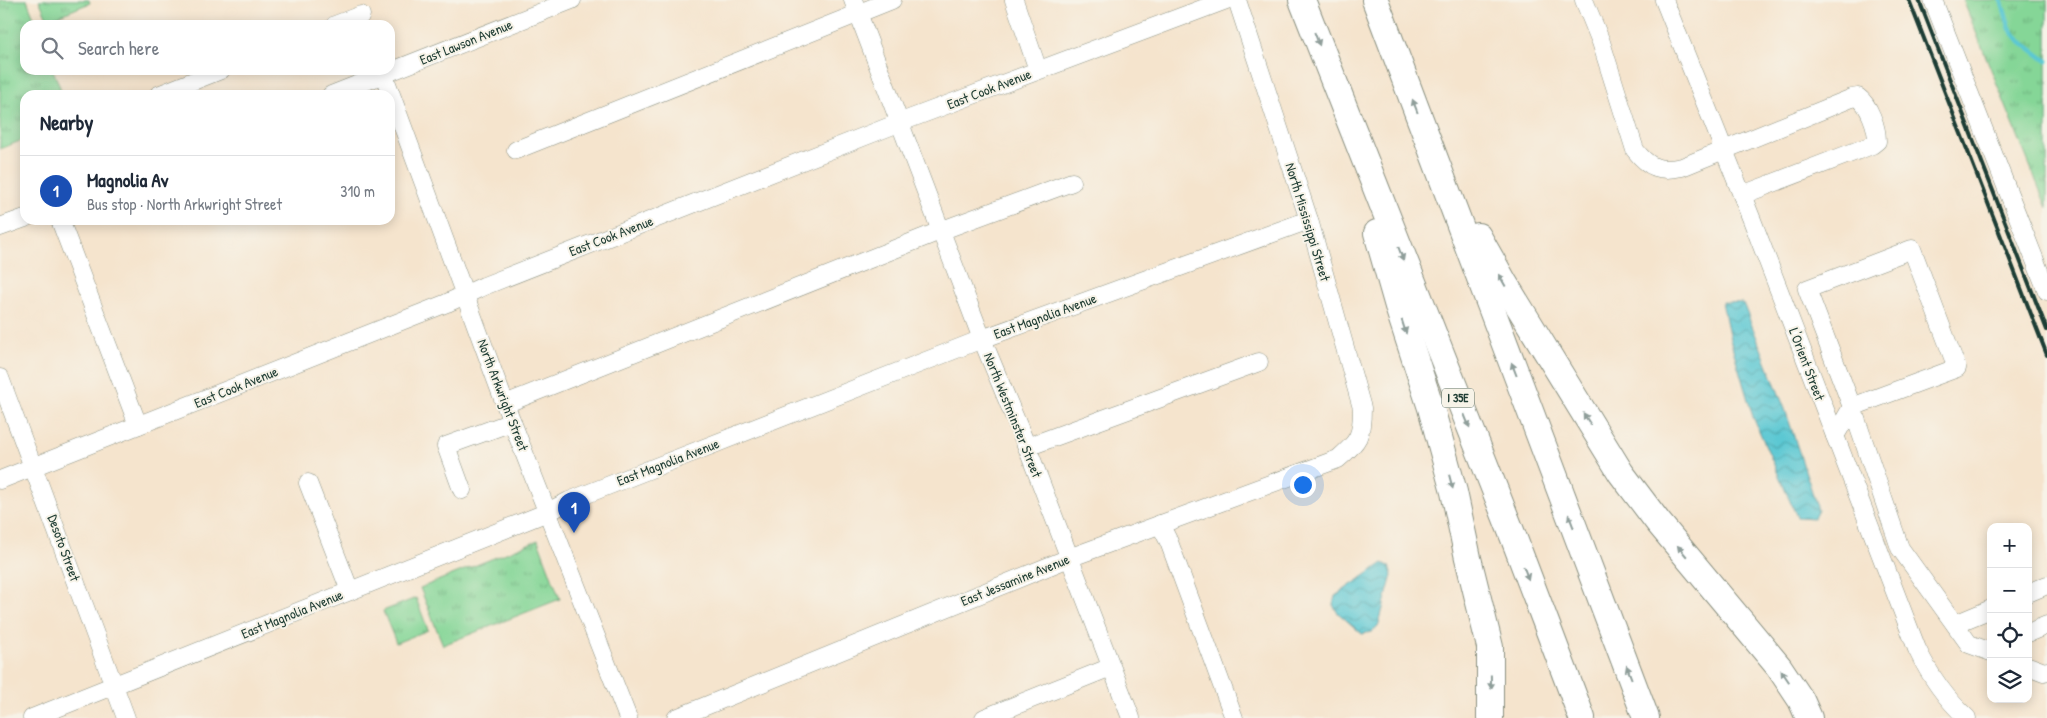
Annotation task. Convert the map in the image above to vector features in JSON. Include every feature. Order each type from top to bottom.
[{"type":"highway","name":"I 35E","points":[[1302,0],[1513,536],[1582,718]]},
{"type":"highway","points":[[1375,0],[1646,718]]},
{"type":"highway","points":[[1332,78],[1396,301],[1431,408],[1454,492],[1490,647],[1490,718]]},
{"type":"highway","points":[[1432,152],[1504,284],[1621,473],[1658,522],[1779,667],[1801,700],[1809,718]]},
{"type":"street","name":"East Lawson Avenue","points":[[395,67],[572,0]]},
{"type":"street","points":[[516,150],[856,6],[892,0]]},
{"type":"street","points":[[1014,0],[1038,70]]},
{"type":"street","name":"East Cook Avenue","points":[[0,480],[900,122],[1226,0]]},
{"type":"street","name":"North Mississippi Street","points":[[1237,0],[1309,220],[1362,408],[1362,429],[1354,446]]},
{"type":"street","points":[[1584,0],[1601,42],[1635,150],[1643,160],[1661,170],[1671,170],[1724,151],[1852,98],[1858,97],[1864,101],[1877,132],[1877,141],[1872,145],[1742,195]]},
{"type":"street","name":"L'Orient Street","points":[[1664,0],[1742,195],[1917,649],[1938,687],[1967,718]]},
{"type":"street","points":[[1933,0],[2047,291]]},
{"type":"street","name":"North Westminster Street","points":[[856,6],[940,231],[1027,447],[1130,718]]},
{"type":"street","points":[[345,20],[360,13]]},
{"type":"street","points":[[171,90],[209,75]]},
{"type":"street","name":"East Lawson Avenue","points":[[343,90],[376,75]]},
{"type":"street","name":"North Arkwright Street","points":[[384,75],[390,90]]},
{"type":"street","name":"North Arkwright Street","points":[[395,104],[505,404],[628,718]]},
{"type":"street","points":[[505,404],[940,231],[1072,182]]},
{"type":"street","points":[[0,228],[20,220]]},
{"type":"street","name":"East Magnolia Avenue","points":[[32,718],[548,512],[569,501],[982,339],[1309,220]]},
{"type":"street","points":[[62,225],[138,425]]},
{"type":"street","points":[[1835,436],[1852,407],[1957,368],[1912,250],[1807,289],[1852,407],[1900,548],[1969,644],[1987,649]]},
{"type":"street","points":[[1027,447],[1259,362]]},
{"type":"street","name":"Desoto Street","points":[[0,378],[126,718]]},
{"type":"street","points":[[462,490],[446,446],[512,422]]},
{"type":"street","name":"East Jessamine Avenue","points":[[676,718],[1069,558],[1338,459],[1354,446]]},
{"type":"street","points":[[308,483],[350,591]]},
{"type":"street","points":[[1160,524],[1169,542],[1234,718]]},
{"type":"street","points":[[2032,591],[2047,585]]},
{"type":"street","points":[[1955,624],[1987,611]]},
{"type":"street","points":[[2032,631],[2047,625]]},
{"type":"street","points":[[984,718],[1111,667]]},
{"type":"street","points":[[2032,668],[2044,672],[2047,671]]},
{"type":"green space","points":[[0,0],[27,0],[35,20],[20,20],[20,75],[55,75],[61,90],[20,90],[20,141],[0,149]]},
{"type":"green space","points":[[39,0],[89,0],[90,3],[48,20]]},
{"type":"green space","points":[[1963,0],[2047,0],[2047,208]]},
{"type":"green space","points":[[538,540],[560,599],[443,645],[420,588]]},
{"type":"green space","points":[[416,598],[428,630],[396,643],[383,611]]},
{"type":"water","points":[[1722,302],[1743,303],[1785,409],[1818,510],[1814,518],[1797,517],[1753,417],[1730,339]]},
{"type":"water","points":[[1383,563],[1389,566],[1392,575],[1378,627],[1371,632],[1362,634],[1337,612],[1333,605],[1335,596]]},
{"type":"waterway","points":[[2001,0],[2010,29],[2019,40],[2047,61]]},
{"type":"railway","points":[[1909,0],[2047,355]]},
{"type":"railway","points":[[1919,0],[2047,330]]},
{"type":"place","name":"Magnolia Av","points":[[574,533]]}]
